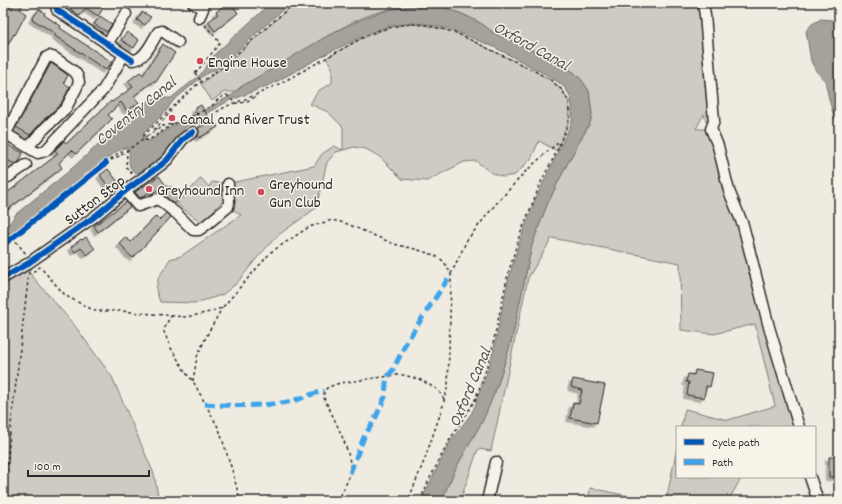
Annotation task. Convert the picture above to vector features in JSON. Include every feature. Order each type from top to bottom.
[{"type":"street","points":[[57,3],[57,10],[128,58],[136,60],[143,56],[158,32],[162,31],[178,42]]},
{"type":"street","points":[[193,3],[204,10]]},
{"type":"street","points":[[703,3],[714,121],[711,129],[718,146],[729,191],[743,225],[770,327],[799,426]]},
{"type":"street","points":[[106,44],[126,14]]},
{"type":"street","points":[[31,149],[43,130],[66,108],[79,82],[75,72],[55,58],[49,56],[46,58],[4,135],[38,153],[45,151],[103,90],[114,72],[128,58]]},
{"type":"street","name":"Sutton Stop","points":[[3,278],[28,269],[167,160],[183,139],[195,128]]},
{"type":"street","points":[[3,175],[8,177],[26,165]]},
{"type":"street","points":[[126,191],[138,206],[158,199],[177,214],[193,230],[199,230],[228,207],[230,202],[228,184]]},
{"type":"street","points":[[487,501],[496,462]]},
{"type":"street","points":[[810,478],[818,501]]},
{"type":"path","points":[[258,94],[239,104],[225,95],[213,105],[173,124],[149,140],[146,140],[144,137],[144,135],[158,120],[172,109],[195,86],[221,68],[294,3]]},
{"type":"path","points":[[195,86],[202,82],[195,73],[220,43],[202,20],[204,10]]},
{"type":"path","points":[[195,128],[227,106],[258,94],[362,38],[377,31],[400,25],[425,25],[454,32],[535,71],[558,86],[566,97],[569,102],[569,121],[562,140],[541,182],[519,237],[508,274],[491,353],[480,388],[471,407],[449,441],[420,501]]},
{"type":"path","points":[[150,134],[161,124],[172,109]]},
{"type":"path","points":[[106,163],[121,155],[162,126],[173,124]]},
{"type":"path","points":[[451,274],[467,240],[495,205],[526,171],[562,140]]},
{"type":"path","points":[[100,168],[123,150],[126,150],[126,166],[131,174],[136,176]]},
{"type":"path","points":[[193,382],[196,357],[222,308],[272,252],[309,227],[332,220],[345,223],[394,244],[415,248],[434,255],[442,260],[446,266],[451,274],[452,283],[448,386],[442,409],[424,461],[408,501]]},
{"type":"path","points":[[3,229],[14,238],[17,247]]},
{"type":"path","points":[[4,501],[28,269],[34,271],[40,268],[66,296],[95,311],[120,311],[186,317],[222,308]]},
{"type":"path","points":[[172,315],[166,324],[164,332],[171,348],[193,382],[219,429],[234,473],[240,501]]},
{"type":"path","points":[[338,501],[350,473],[350,465],[341,434],[324,398],[324,391],[328,387],[404,375],[421,380],[438,390],[444,399]]},
{"type":"shaded area","points":[[271,3],[290,3],[220,67],[203,76],[173,101],[166,111],[144,133],[144,140],[148,141],[154,138],[174,125],[196,115],[232,95],[242,86],[336,31],[369,16],[404,7],[440,7],[467,16],[499,36],[560,63],[576,74],[589,91],[592,114],[590,123],[565,168],[547,205],[532,245],[512,339],[497,387],[483,420],[457,466],[441,501],[421,501],[450,442],[471,414],[476,404],[476,400],[493,353],[508,281],[519,243],[535,200],[572,121],[572,107],[569,94],[558,82],[545,74],[494,47],[450,29],[414,23],[390,26],[374,31],[328,53],[274,83],[234,98],[193,121],[185,128],[164,157],[147,169],[137,173],[133,171],[129,165],[128,148],[123,148],[109,157],[3,241],[3,230],[7,227],[16,214],[69,171],[121,124],[124,119],[151,99],[171,98],[200,75],[216,53]]},
{"type":"shaded area","points":[[295,3],[701,3],[711,115],[706,121],[704,114],[696,129],[711,129],[798,424],[795,426],[681,426],[685,409],[728,420],[775,406],[755,324],[714,334],[681,330],[680,263],[552,238],[528,278],[491,451],[478,449],[460,501],[441,501],[457,466],[483,420],[497,387],[512,339],[532,245],[547,205],[565,168],[590,123],[592,114],[589,91],[576,74],[560,63],[499,36],[482,24],[468,17],[443,8],[423,6],[401,7],[371,14],[332,33],[234,92],[224,92],[212,101],[201,84],[223,67]]},
{"type":"shaded area","points":[[821,19],[832,20],[839,29],[839,134],[825,81],[816,71],[811,61],[806,31],[812,24]]},
{"type":"shaded area","points":[[401,25],[425,25],[454,32],[535,71],[552,81],[563,91],[569,102],[570,111],[569,121],[557,151],[539,141],[531,159],[515,175],[503,177],[490,172],[476,161],[464,162],[427,181],[402,179],[380,157],[366,149],[354,147],[336,152],[327,162],[316,208],[277,236],[237,283],[222,295],[195,303],[160,302],[156,290],[158,279],[170,259],[181,256],[241,215],[222,202],[202,223],[177,204],[201,178],[209,187],[212,182],[235,182],[314,166],[322,154],[334,146],[343,150],[343,127],[328,112],[310,104],[318,91],[332,83],[332,67],[326,58],[378,31]]},
{"type":"shaded area","points":[[28,271],[75,326],[112,377],[154,474],[159,501],[3,501],[3,285]]},
{"type":"shaded area","points":[[676,453],[676,478],[741,478],[728,501],[666,501]]},
{"type":"shaded area","points":[[590,488],[653,501],[588,501]]},
{"type":"building","points":[[15,3],[24,3],[20,9],[26,14],[3,53],[3,20],[6,14],[4,13],[9,7],[11,9]]},
{"type":"building","points":[[74,3],[107,3],[98,16],[86,8],[80,16],[70,9]]},
{"type":"building","points":[[227,3],[231,3],[238,13],[215,31],[208,22],[218,14],[216,12]]},
{"type":"building","points":[[39,9],[45,13],[44,15],[61,26],[60,28],[112,62],[106,70],[55,36],[56,34],[32,19]]},
{"type":"building","points":[[142,12],[151,17],[145,25],[137,20]]},
{"type":"building","points":[[100,16],[112,24],[107,32],[94,24]]},
{"type":"building","points":[[127,32],[139,40],[134,48],[121,40]]},
{"type":"building","points":[[163,44],[175,53],[156,82],[154,81],[134,96],[139,103],[127,111],[121,102],[108,115],[112,119],[76,154],[72,150],[59,163],[62,168],[6,211],[3,207],[3,196],[58,154],[55,150],[64,141],[67,143],[111,101],[112,102],[133,87],[128,81],[140,72],[143,75]]},
{"type":"building","points":[[51,63],[68,75],[64,83],[70,87],[61,104],[45,118],[30,135],[16,127]]},
{"type":"building","points":[[201,105],[209,119],[212,118],[218,127],[199,138],[198,128],[204,125],[194,109]]},
{"type":"building","points":[[8,145],[23,153],[19,162],[15,164],[3,158]]},
{"type":"building","points":[[108,169],[121,186],[113,193],[100,175]]},
{"type":"building","name":"Greyhound Inn","points":[[159,176],[168,188],[170,186],[179,199],[175,204],[167,198],[160,188],[152,194],[150,192],[140,198],[135,192]]},
{"type":"building","points":[[126,202],[130,207],[98,232],[94,226]]},
{"type":"building","points":[[166,213],[171,217],[133,258],[124,250],[125,249],[119,243],[125,237],[131,242],[156,216],[159,220]]},
{"type":"building","points":[[86,237],[95,249],[87,255],[81,248],[75,252],[71,247]]},
{"type":"building","points":[[695,370],[713,373],[710,387],[706,386],[704,398],[687,395],[689,382],[686,382],[688,374],[694,375]]},
{"type":"building","points":[[573,379],[605,385],[597,423],[570,418],[573,403],[579,404],[582,390],[571,387]]},
{"type":"building","points":[[829,457],[837,457],[837,471],[839,471],[839,477],[829,477]]},
{"type":"marked path","points":[[350,473],[364,437],[375,419],[385,397],[387,377],[393,370],[407,341],[451,274]]},
{"type":"marked path","points":[[205,404],[237,406],[281,403],[324,391]]},
{"type":"cycle path","points":[[57,3],[57,10],[132,60]]},
{"type":"cycle path","points":[[3,278],[27,264],[94,217],[129,188],[167,160],[183,139],[193,132]]},
{"type":"cycle path","points":[[3,245],[106,163]]},
{"type":"place","name":"Engine House","points":[[200,61]]},
{"type":"place","name":"Canal and River Trust","points":[[172,118]]},
{"type":"place","name":"Greyhound Inn","points":[[149,189]]},
{"type":"place","name":"Greyhound Gun Club","points":[[261,192]]},
{"type":"water label","name":"Oxford Canal","points":[[532,45]]},
{"type":"water label","name":"Coventry Canal","points":[[135,110]]},
{"type":"water label","name":"Oxford Canal","points":[[469,387]]}]
